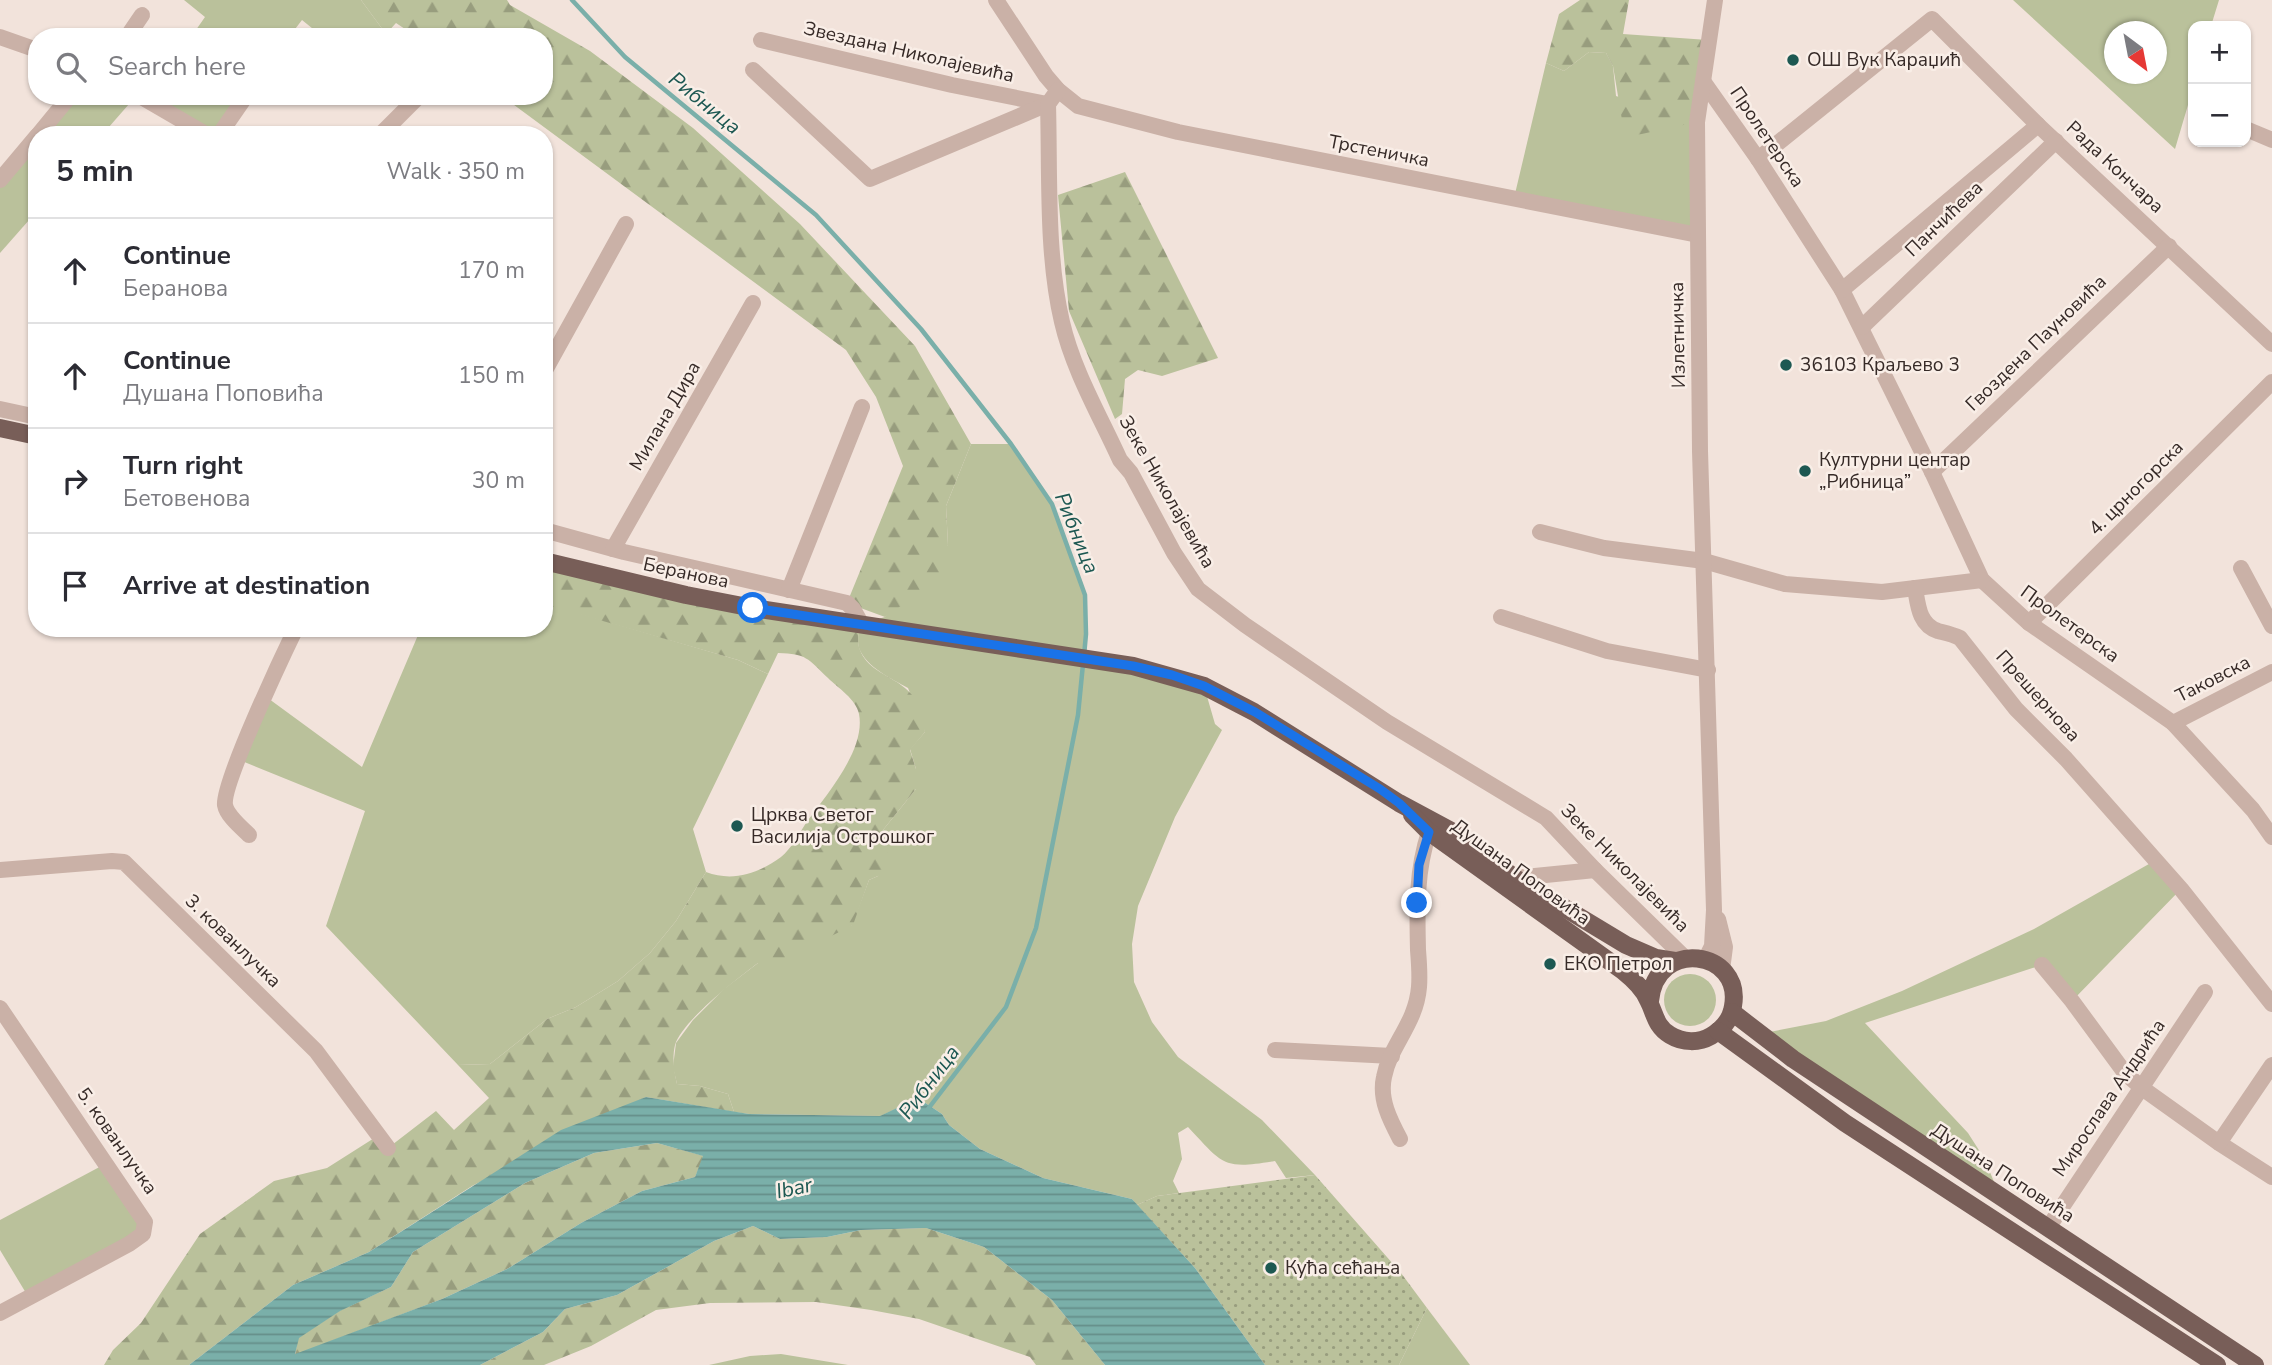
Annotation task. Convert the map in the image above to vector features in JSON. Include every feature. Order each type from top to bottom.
[{"type":"main road","points":[[0,428],[28,434]]},
{"type":"main road","name":"Беранова","points":[[553,563],[686,595],[1133,666]]},
{"type":"main road","name":"Душана Поповића","points":[[1133,666],[1204,686],[1274,724],[1399,803],[1453,832],[1515,878],[1643,954],[1680,959]]},
{"type":"main road","name":"Душана Поповића","points":[[1399,803],[1429,832],[1623,971],[1635,981],[1650,1001]]},
{"type":"main road","points":[[1680,959],[1706,960],[1722,970],[1733,990],[1732,1012],[1718,1031],[1707,1038],[1681,1040],[1669,1035],[1659,1026],[1652,1014],[1651,989],[1656,977],[1664,967],[1680,959]]},
{"type":"main road","name":"Душана Поповића","points":[[1732,1012],[1793,1059],[2255,1365]]},
{"type":"main road","points":[[1718,1031],[1846,1123],[2217,1365]]},
{"type":"street","points":[[996,0],[1058,90],[1048,104]]},
{"type":"street","name":"Излетничка","points":[[1706,960],[1712,946],[1714,910],[1700,451],[1698,122],[1715,0]]},
{"type":"street","points":[[133,28],[142,15]]},
{"type":"street","name":"Рада Кончара","points":[[1758,159],[1932,19],[2039,125],[2272,344]]},
{"type":"street","points":[[0,37],[28,47]]},
{"type":"street","name":"Звездана Николајевића","points":[[761,40],[952,85],[1048,104],[1078,106]]},
{"type":"street","name":"Звездана Николајевића","points":[[753,70],[870,179],[1048,104]]},
{"type":"street","name":"Пролетерска","points":[[1703,80],[1758,159],[1842,290],[1932,471],[1982,580],[2029,623],[2173,723],[2253,810],[2272,837]]},
{"type":"street","name":"Трстеничка","points":[[1058,90],[1078,106],[1178,132],[1698,236]]},
{"type":"street","name":"Зеке Николајевића","points":[[1048,104],[1054,277],[1062,324],[1072,354],[1120,460],[1131,473],[1174,553],[1198,589],[1244,625],[1387,722],[1546,818],[1680,959]]},
{"type":"street","points":[[45,126],[62,105]]},
{"type":"street","points":[[155,105],[192,126]]},
{"type":"street","points":[[225,126],[240,105]]},
{"type":"street","points":[[389,126],[410,105]]},
{"type":"street","name":"Панчићева","points":[[1842,290],[2039,125]]},
{"type":"street","points":[[2251,131],[2270,134]]},
{"type":"street","name":"Панчићева","points":[[1862,327],[2056,141]]},
{"type":"street","points":[[0,180],[28,146]]},
{"type":"street","points":[[553,356],[626,224]]},
{"type":"street","name":"Гвоздена Пауновића","points":[[1932,471],[2169,246]]},
{"type":"street","name":"Милана Дира","points":[[613,549],[753,303]]},
{"type":"street","name":"4. црногорска","points":[[2029,623],[2272,382]]},
{"type":"street","points":[[789,590],[862,407]]},
{"type":"street","points":[[0,410],[28,415]]},
{"type":"street","points":[[1540,531],[1604,548],[1704,561],[1785,584],[1882,592],[1982,580]]},
{"type":"street","name":"Беранова","points":[[553,532],[847,603],[862,625]]},
{"type":"street","points":[[2241,568],[2272,626]]},
{"type":"street","name":"Прешернова","points":[[1915,588],[1922,619],[1929,627],[1960,638],[2016,709],[2066,759],[2189,898],[2272,1004]]},
{"type":"street","points":[[1501,617],[1607,651],[1708,670]]},
{"type":"street","points":[[248,835],[226,810],[225,801],[240,757],[292,637]]},
{"type":"street","name":"Таковска","points":[[2173,723],[2272,672]]},
{"type":"street","points":[[1400,1139],[1384,1102],[1384,1078],[1414,1014],[1419,987],[1419,865],[1429,832]]},
{"type":"street","name":"3. кованлучка","points":[[0,870],[124,862],[316,1052],[388,1148]]},
{"type":"street","points":[[1515,878],[1595,870]]},
{"type":"street","name":"Излетничка","points":[[1714,910],[1724,938],[1725,956],[1722,970]]},
{"type":"street","points":[[2042,965],[2118,1064],[2142,1088],[2272,1177]]},
{"type":"street","name":"Мирослава Андрића","points":[[2048,1228],[2205,992]]},
{"type":"street","name":"5. кованлучка","points":[[0,1008],[143,1215],[145,1222],[143,1234],[138,1239],[0,1313]]},
{"type":"street","points":[[1275,1050],[1392,1056]]},
{"type":"street","points":[[2219,1143],[2272,1065]]},
{"type":"green space","points":[[184,0],[361,0],[382,28],[312,28],[302,20],[296,28],[197,28],[205,17]]},
{"type":"green space","points":[[361,0],[507,0],[510,5],[550,28],[404,28],[396,23],[391,28],[382,28]]},
{"type":"green space","points":[[1580,0],[1629,0],[1623,34],[1708,40],[1697,122],[1637,135],[1623,126],[1613,66],[1606,53],[1589,52],[1564,71],[1546,63],[1559,14]]},
{"type":"green space","points":[[2013,0],[2219,0],[2213,21],[2188,21],[2188,105],[2175,149],[2104,84],[2167,84],[2167,21],[2104,21],[2104,84]]},
{"type":"green space","points":[[553,30],[590,51],[693,128],[800,224],[915,346],[971,444],[946,506],[948,545],[936,582],[885,617],[847,603],[903,466],[876,397],[846,350],[553,134],[553,126],[543,126],[514,105],[553,105]]},
{"type":"green space","points":[[1589,52],[1606,53],[1613,66],[1616,96],[1697,122],[1698,235],[1514,198],[1546,63],[1564,71]]},
{"type":"green space","points":[[63,105],[128,105],[110,126],[45,126]]},
{"type":"green space","points":[[166,105],[240,105],[225,126],[203,126]]},
{"type":"green space","points":[[28,147],[28,221],[0,253],[0,180]]},
{"type":"green space","points":[[1125,172],[1218,358],[1162,376],[1138,370],[1125,379],[1122,414],[1115,419],[1069,311],[1058,195]]},
{"type":"green space","points":[[971,444],[1011,444],[1052,504],[1085,595],[1086,634],[1083,663],[1204,686],[1215,724],[1222,730],[1175,817],[1138,906],[1132,944],[1134,982],[1152,1022],[1178,1057],[1262,1120],[1315,1175],[1286,1178],[1275,1161],[1244,1165],[1225,1161],[1188,1127],[1178,1133],[1182,1159],[1173,1181],[1179,1193],[1157,1196],[1137,1205],[1132,1199],[1043,1178],[980,1149],[949,1125],[942,1114],[918,1098],[881,1116],[749,1114],[734,1112],[728,1094],[700,1086],[677,1084],[673,1067],[676,1043],[693,1020],[724,989],[758,963],[852,925],[869,880],[878,876],[883,830],[916,789],[916,769],[910,749],[925,732],[908,688],[880,672],[862,655],[858,646],[858,625],[885,617],[948,545],[946,506]]},
{"type":"green space","points":[[553,563],[858,625],[858,645],[865,659],[906,688],[922,713],[925,732],[910,750],[916,769],[916,789],[883,830],[890,863],[878,876],[869,880],[853,925],[776,964],[758,963],[688,1024],[675,1045],[674,1069],[677,1084],[700,1086],[728,1094],[734,1112],[646,1097],[472,1186],[369,1252],[293,1285],[189,1365],[104,1365],[113,1350],[141,1323],[200,1234],[274,1181],[327,1168],[379,1135],[388,1148],[436,1111],[454,1130],[489,1098],[458,1065],[490,1064],[547,1019],[576,1007],[618,981],[650,953],[676,921],[706,872],[725,876],[745,875],[781,857],[791,846],[851,757],[860,728],[859,714],[851,699],[801,656],[778,653],[768,674],[738,660],[553,607]]},
{"type":"green space","points":[[553,606],[738,660],[768,674],[693,829],[706,872],[676,921],[650,953],[618,981],[576,1007],[547,1019],[490,1064],[458,1065],[326,926],[365,811],[237,759],[265,696],[362,767],[417,637],[553,637]]},
{"type":"green space","points":[[2156,860],[2181,889],[2072,1001],[2042,965],[1865,1023],[1968,1133],[1984,1158],[2000,1196],[1759,1034],[1826,1021],[1902,991],[2034,929]]},
{"type":"green space","points":[[1690,974],[1709,981],[1716,1000],[1709,1019],[1690,1026],[1671,1019],[1664,1000],[1671,981]]},
{"type":"green space","points":[[657,1143],[704,1156],[695,1177],[642,1191],[581,1223],[507,1269],[442,1299],[295,1355],[298,1338],[339,1311],[391,1287],[413,1252],[525,1183],[594,1153]]},
{"type":"green space","points":[[107,1163],[145,1229],[29,1298],[0,1250],[0,1220]]},
{"type":"green space","points":[[1315,1175],[1401,1273],[1427,1308],[1399,1365],[1265,1365],[1195,1268],[1137,1205],[1157,1196]]},
{"type":"green space","points":[[753,1226],[780,1239],[827,1237],[861,1230],[926,1228],[984,1247],[1052,1300],[1105,1365],[1036,1365],[1030,1357],[919,1319],[816,1302],[710,1303],[656,1310],[591,1346],[544,1365],[480,1365],[543,1332],[565,1309],[617,1295],[714,1241]]},
{"type":"green space","points":[[1427,1308],[1470,1365],[1399,1365]]},
{"type":"green space","points":[[781,1354],[848,1365],[709,1365],[750,1356]]},
{"type":"water","name":"Ibar","points":[[646,1097],[749,1114],[880,1116],[918,1098],[942,1114],[949,1125],[980,1149],[1043,1178],[1132,1199],[1195,1268],[1265,1365],[1105,1365],[1052,1300],[984,1247],[926,1228],[861,1230],[827,1237],[780,1239],[753,1226],[714,1241],[617,1295],[565,1309],[543,1332],[480,1365],[189,1365],[293,1285],[369,1252],[561,1130]],"holes":[[[657,1143],[703,1156],[695,1177],[642,1191],[581,1223],[507,1269],[442,1299],[295,1354],[299,1338],[340,1311],[391,1287],[413,1252],[525,1183],[594,1153]]]},
{"type":"waterway","name":"Рибница","points":[[572,0],[625,57],[816,215],[921,329],[1011,444],[1052,504],[1085,595],[1084,656]]},
{"type":"waterway","name":"Рибница","points":[[928,1109],[1006,1007],[1036,928],[1078,715],[1083,664]]},
{"type":"place","name":"ОШ Вук Караџић","points":[[1793,60]]},
{"type":"place","name":"36103 Краљево 3","points":[[1786,365]]},
{"type":"place","name":"Културни центар „Рибница”","points":[[1805,471]]},
{"type":"place","name":"Црква Светог Василија Острошког","points":[[737,826]]},
{"type":"place","name":"ЕКО Петрол","points":[[1550,964]]},
{"type":"place","name":"Кућа сећања","points":[[1271,1268]]},
{"type":"route","points":[[753,608],[1133,666],[1204,686],[1255,712],[1380,789],[1429,832],[1419,865],[1417,903]]}]
